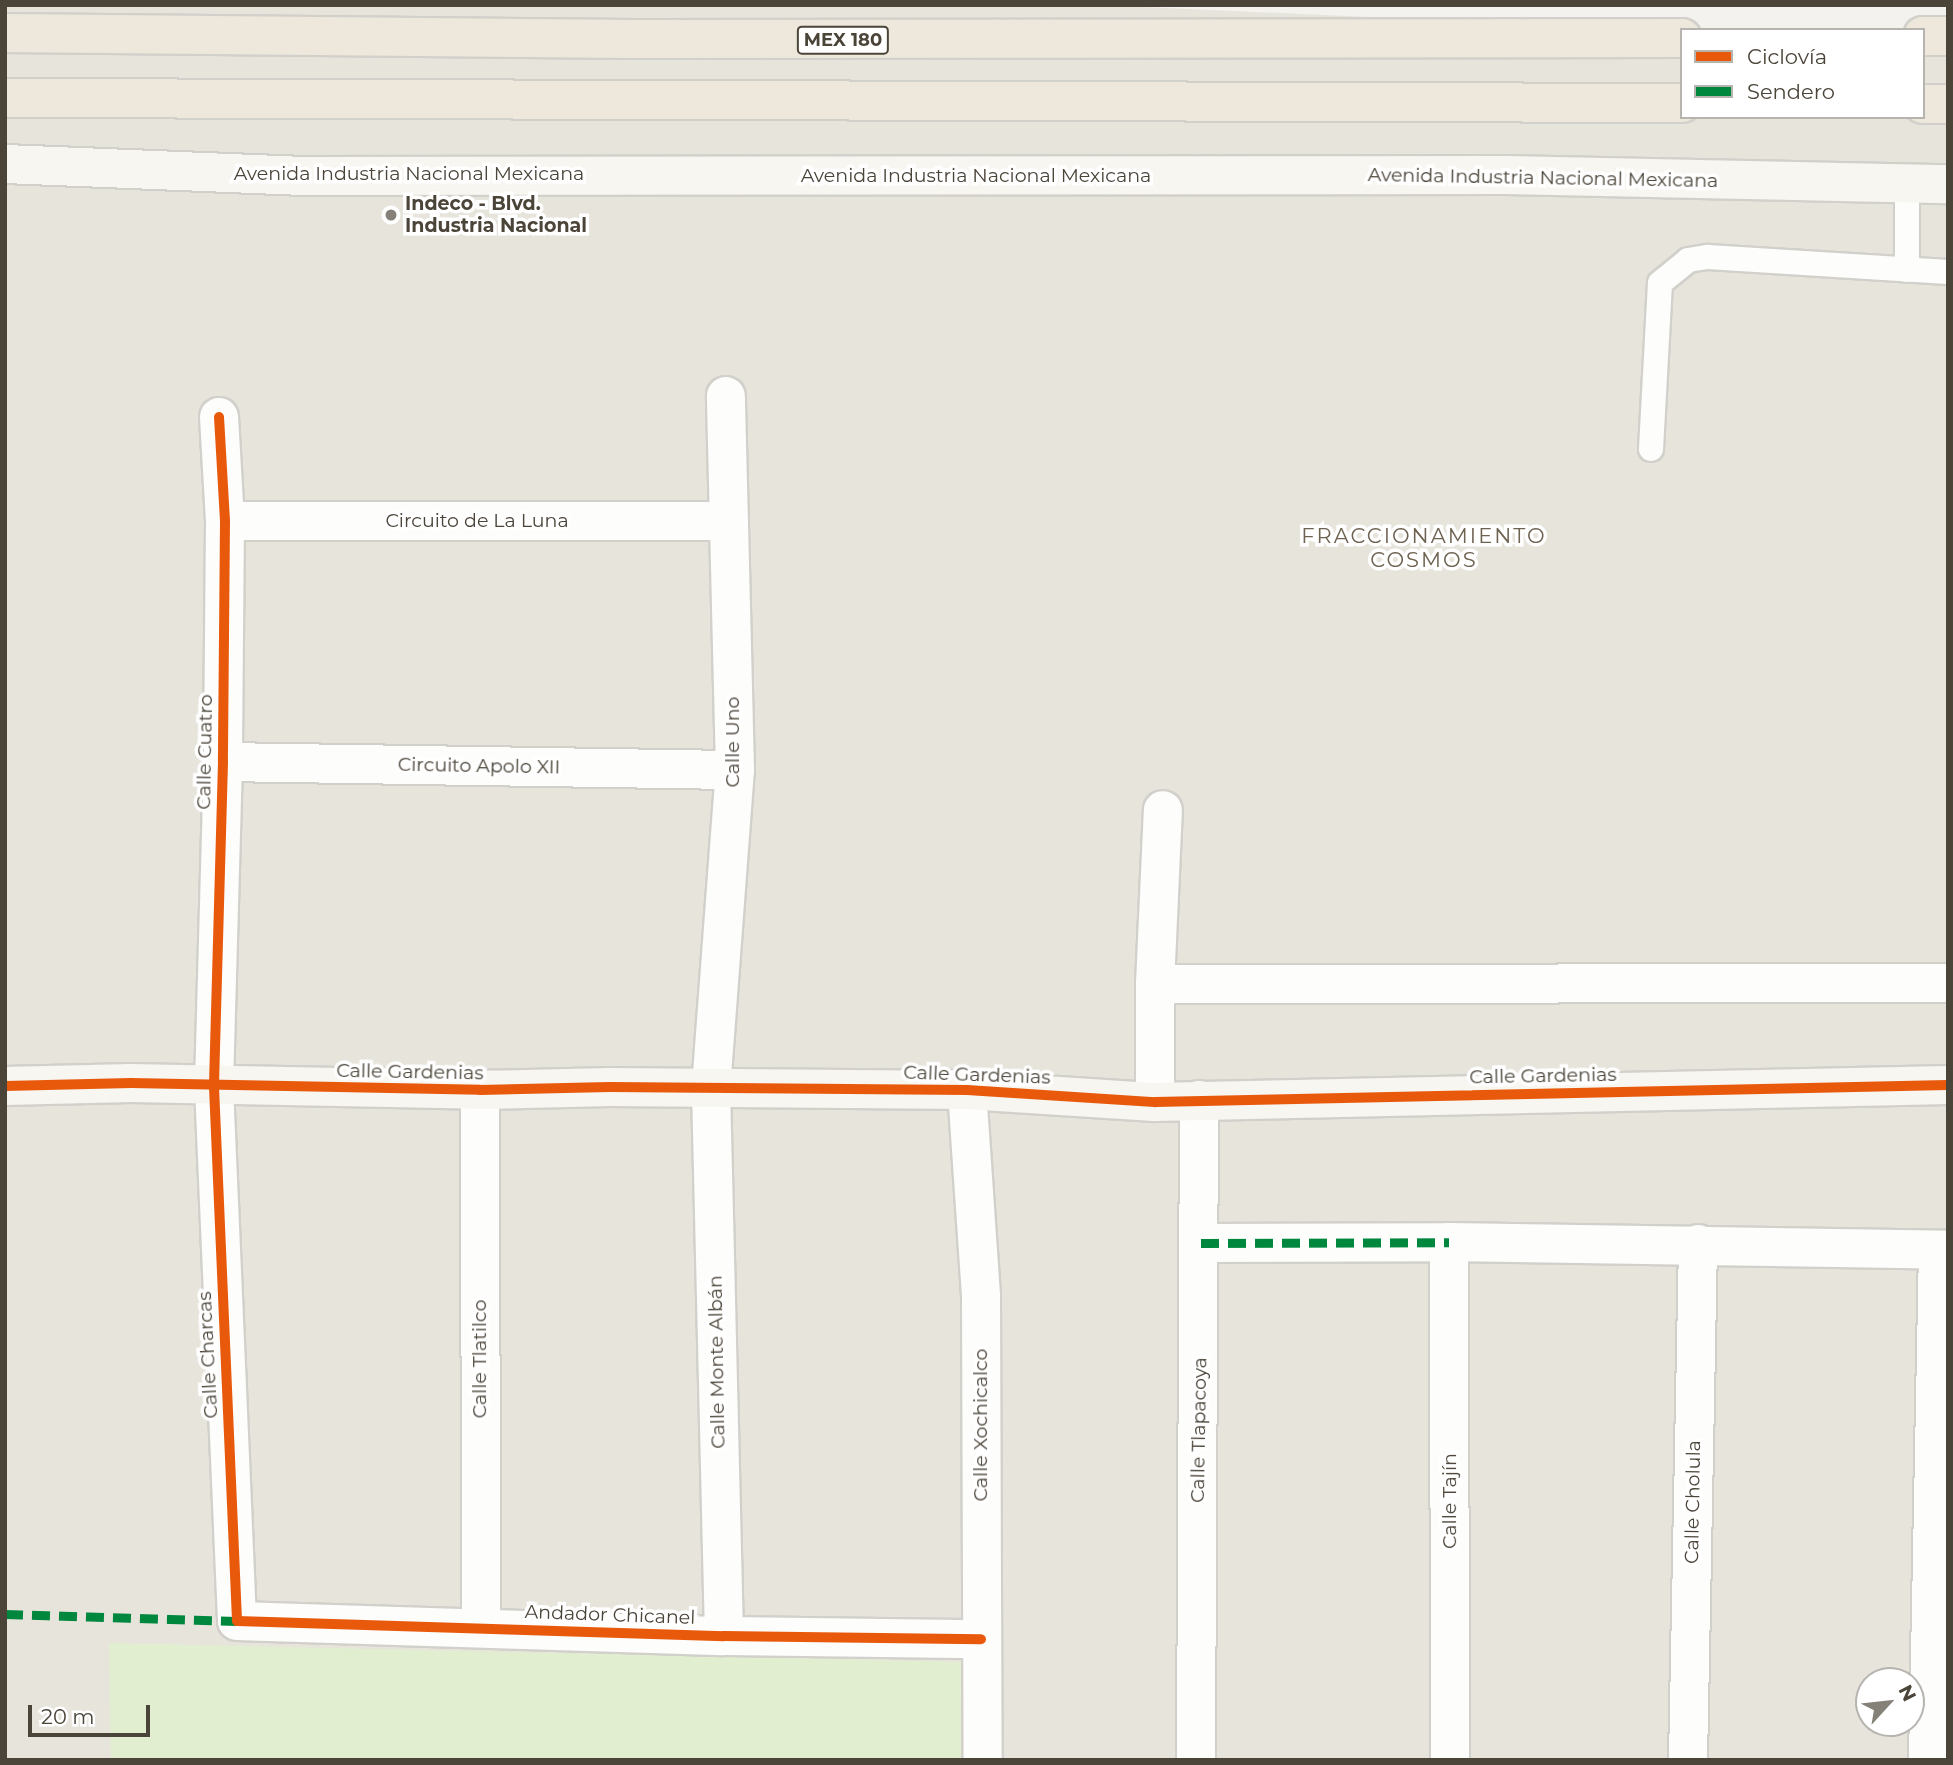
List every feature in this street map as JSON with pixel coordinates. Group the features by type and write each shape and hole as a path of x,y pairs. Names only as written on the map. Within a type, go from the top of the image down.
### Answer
{"highway":[{"name":"MEX 180","path":"5,33 633,40 1680,38"},
{"path":"1925,36 1948,36"},
{"path":"5,97 1680,103"},
{"path":"1925,104 1948,104"}],"street":[{"name":"Avenida Industria Nacional Mexicana","path":"5,164 307,176 1506,175 1948,184"},
{"name":"Calle Uno","path":"711,1088 735,770 726,396"},
{"name":"Calle Cuatro","path":"214,1087 223,762 225,521 219,417"},
{"name":"Circuito de La Luna","path":"225,521 729,521"},
{"name":"Circuito Apolo XII","path":"223,762 735,770"},
{"path":"1155,1102 1155,984 1163,810"},
{"path":"1155,984 1948,983"},
{"name":"Calle Gardenias","path":"5,1086 131,1083 214,1087 480,1090 967,1090 1155,1102 1948,1085"},
{"name":"Calle Charcas","path":"214,1087 237,1621"},
{"name":"Calle Monte Albán","path":"711,1088 724,1636"},
{"name":"Calle Tlatilco","path":"480,1090 481,1628"},
{"name":"Calle Xochicalco","path":"967,1090 981,1298 983,1760"},
{"name":"Calle Tlapacoya","path":"1196,1760 1201,1243 1199,1100"},
{"name":"Calle Tajín","path":"1449,1242 1450,1760"},
{"path":"1201,1243 1698,1244 1943,1250 1928,1760"},
{"name":"Calle Cholula","path":"1688,1760 1698,1244"},
{"name":"Andador Chicanel","path":"237,1621 724,1636 981,1639"}],"lane":[{"path":"1907,183 1907,270"},
{"path":"1651,449 1660,283 1688,260 1708,257 1948,272"}],"shaded area":[{"path":"5,5 1100,5 1680,31 1680,119 1925,119 1925,42 1948,43 1948,1760 5,1760"}],"green space":[{"path":"109,1643 962,1662 963,1760 111,1760"}],"marked path":[{"path":"1201,1243 1449,1242"},
{"path":"5,1614 237,1621"}],"cycle path":[{"path":"219,417 225,521 223,762 214,1087 237,1621 724,1636 981,1639"},
{"path":"5,1086 131,1083 480,1090 610,1087 967,1090 1155,1102 1948,1085"}],"place":[{"name":"Indeco - Blvd. Industria Nacional","path":"391,215"}],"district":[{"name":"FRACCIONAMIENTO COSMOS","path":"1424,548"}]}
